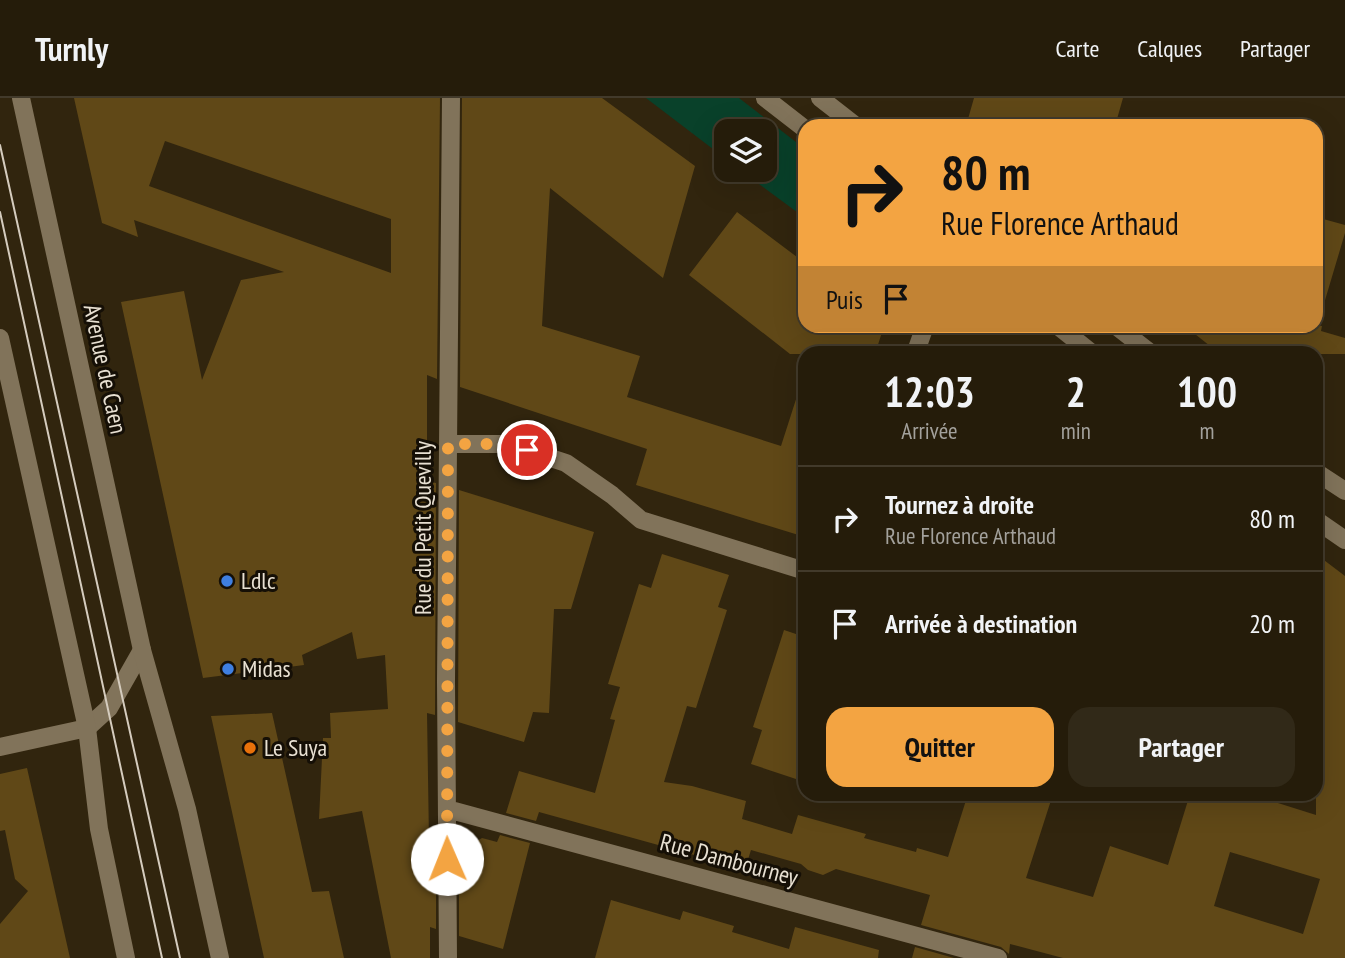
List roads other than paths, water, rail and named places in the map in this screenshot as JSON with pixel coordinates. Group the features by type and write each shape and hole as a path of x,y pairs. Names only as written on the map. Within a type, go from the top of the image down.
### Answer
{"street":[{"name":"Avenue de Caen","path":"21,98 142,650 187,809 220,958"},
{"name":"Rue du Petit Quevilly","path":"448,958 451,98"},
{"path":"765,98 798,124"},
{"path":"820,98 847,119"},
{"path":"1067,333 1083,346"},
{"path":"1125,333 1142,346"},
{"path":"0,338 87,728 99,829 126,958"},
{"path":"448,444 508,444 566,463 612,495 641,520 798,569"},
{"path":"1323,477 1345,491"},
{"path":"1323,525 1345,540"},
{"path":"0,747 87,728 109,708 142,650"},
{"name":"Rue Dambourney","path":"447,809 998,958"}],"tram line":[{"path":"0,145 180,958"},
{"path":"0,212 162,958"}],"place":[{"name":"Ldlc","path":"227,581"},
{"name":"Midas","path":"228,669"},
{"name":"Le Suya","path":"250,748"}]}
